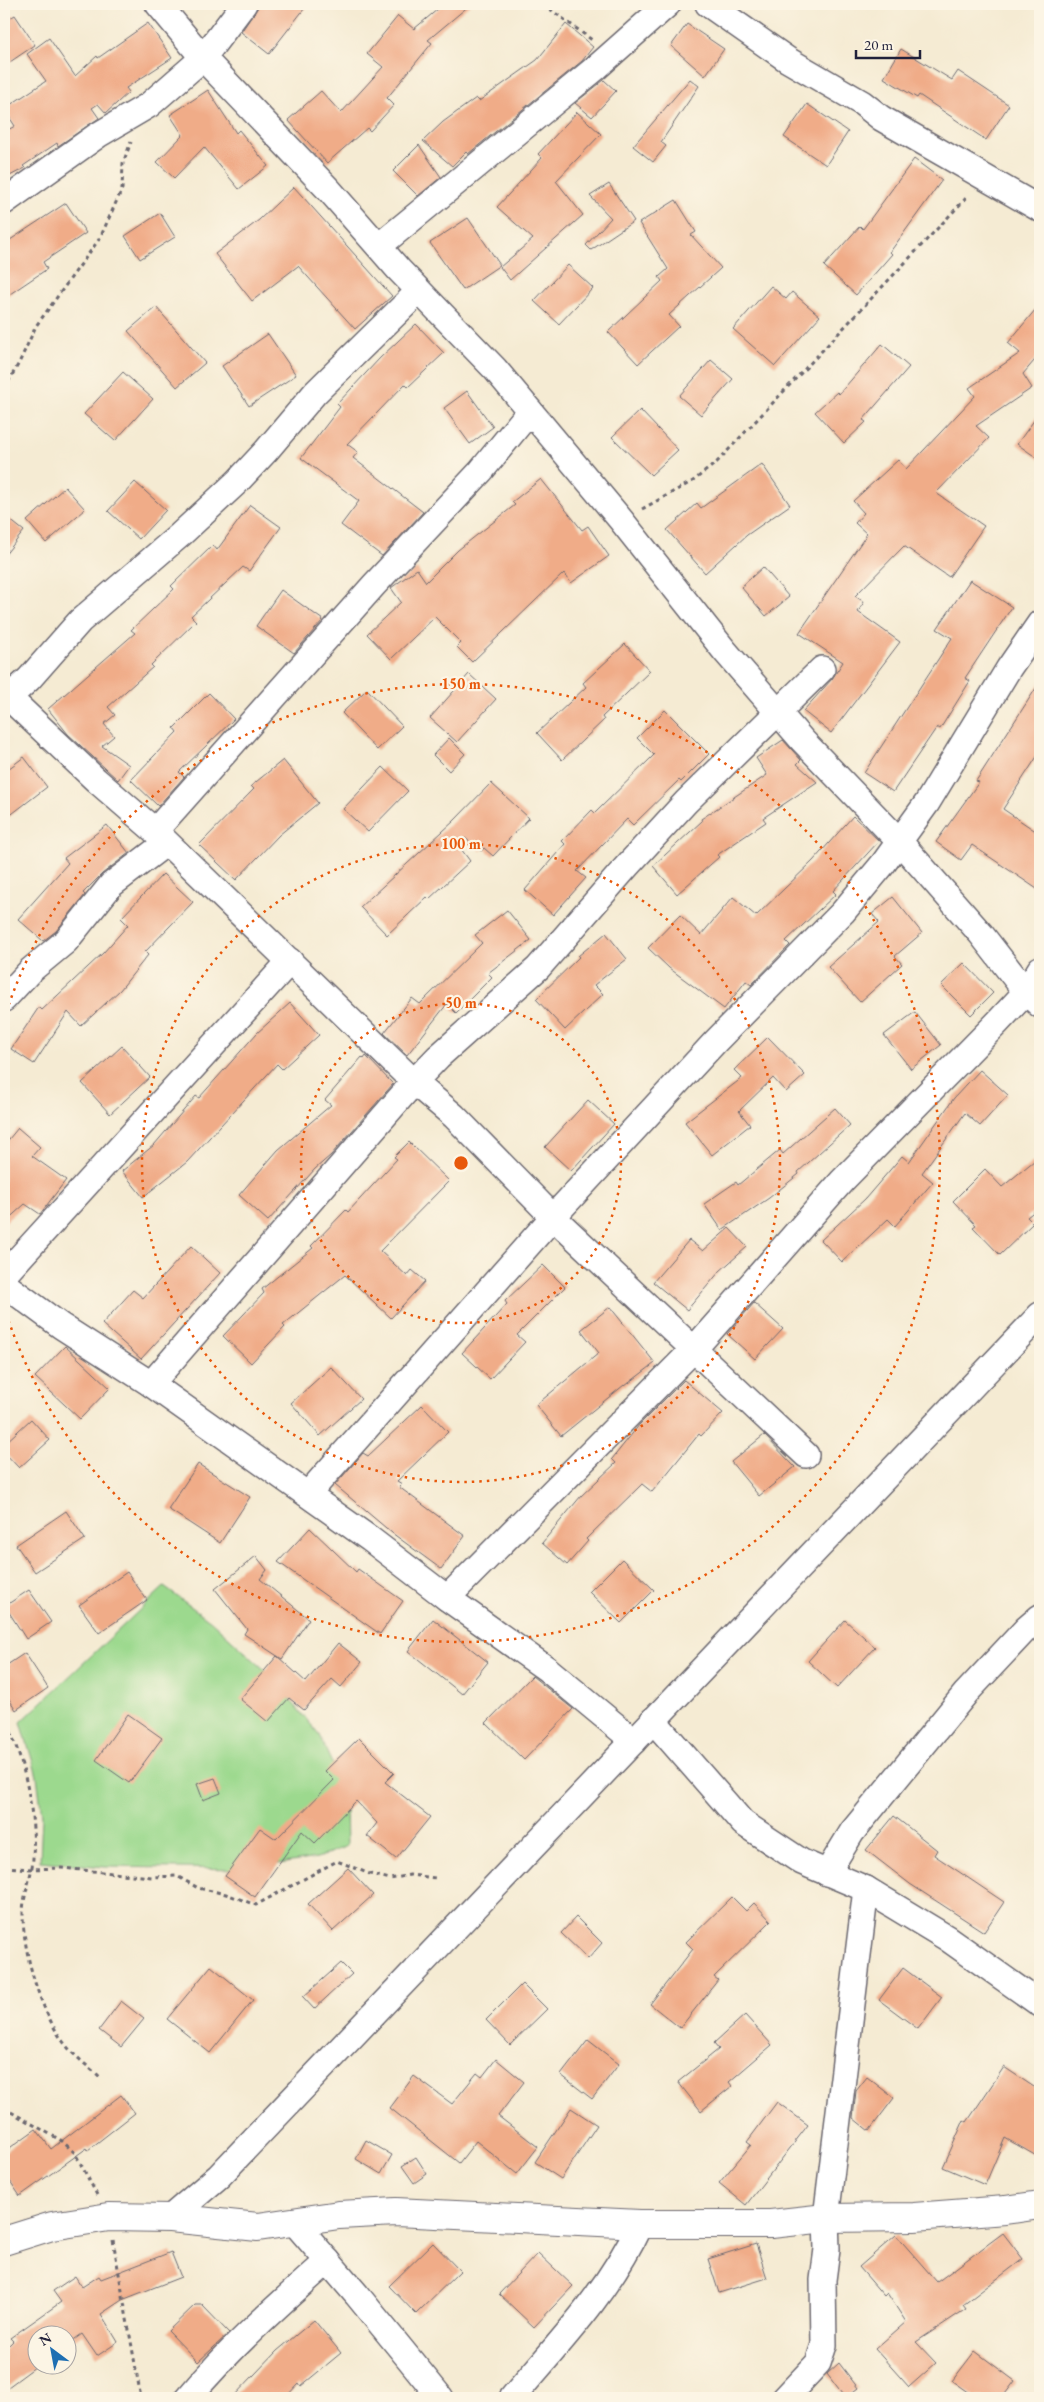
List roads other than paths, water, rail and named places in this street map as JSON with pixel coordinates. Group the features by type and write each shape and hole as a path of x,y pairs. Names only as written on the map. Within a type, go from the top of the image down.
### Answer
{"street":[{"path":"158,4 203,58 330,191 419,291 495,369 621,520 709,632 802,740 899,841 981,934 1033,998"},
{"path":"4,202 98,135 149,105 203,58 244,4"},
{"path":"379,246 610,55 668,4"},
{"path":"708,4 788,60 862,103 881,118 1040,209"},
{"path":"419,291 315,393 237,482 180,535 80,621 29,679 6,696 160,837 414,1082 454,1116 553,1217 695,1348 806,1455"},
{"path":"4,999 31,970 66,941 111,886 160,837 374,585 481,471 530,411"},
{"path":"308,1494 553,1217 716,1041 843,912 927,804 1009,668 1040,623"},
{"path":"151,1384 414,1082 438,1057 538,968 686,802 822,669"},
{"path":"4,1275 290,961"},
{"path":"447,1598 695,1348 842,1181 1033,998 1040,969"},
{"path":"4,1284 61,1326 151,1384 308,1494 547,1670 634,1741"},
{"path":"170,2218 219,2176 1040,1315"},
{"path":"828,1873 852,1832 966,1693 1026,1629 1040,1617"},
{"path":"654,1720 743,1823 802,1862 866,1890 948,1938 1040,2004"},
{"path":"785,2398 818,2363 824,2345 823,2280 826,2250 826,2218 866,1890"},
{"path":"4,2241 52,2226 109,2217 170,2218 258,2226 339,2216 396,2212 640,2224 770,2224 826,2218 914,2217 1005,2210 1040,2205"},
{"path":"294,2222 441,2398"},
{"path":"512,2398 567,2335 617,2269 640,2224"},
{"path":"188,2398 216,2366 274,2309 328,2261"}]}
